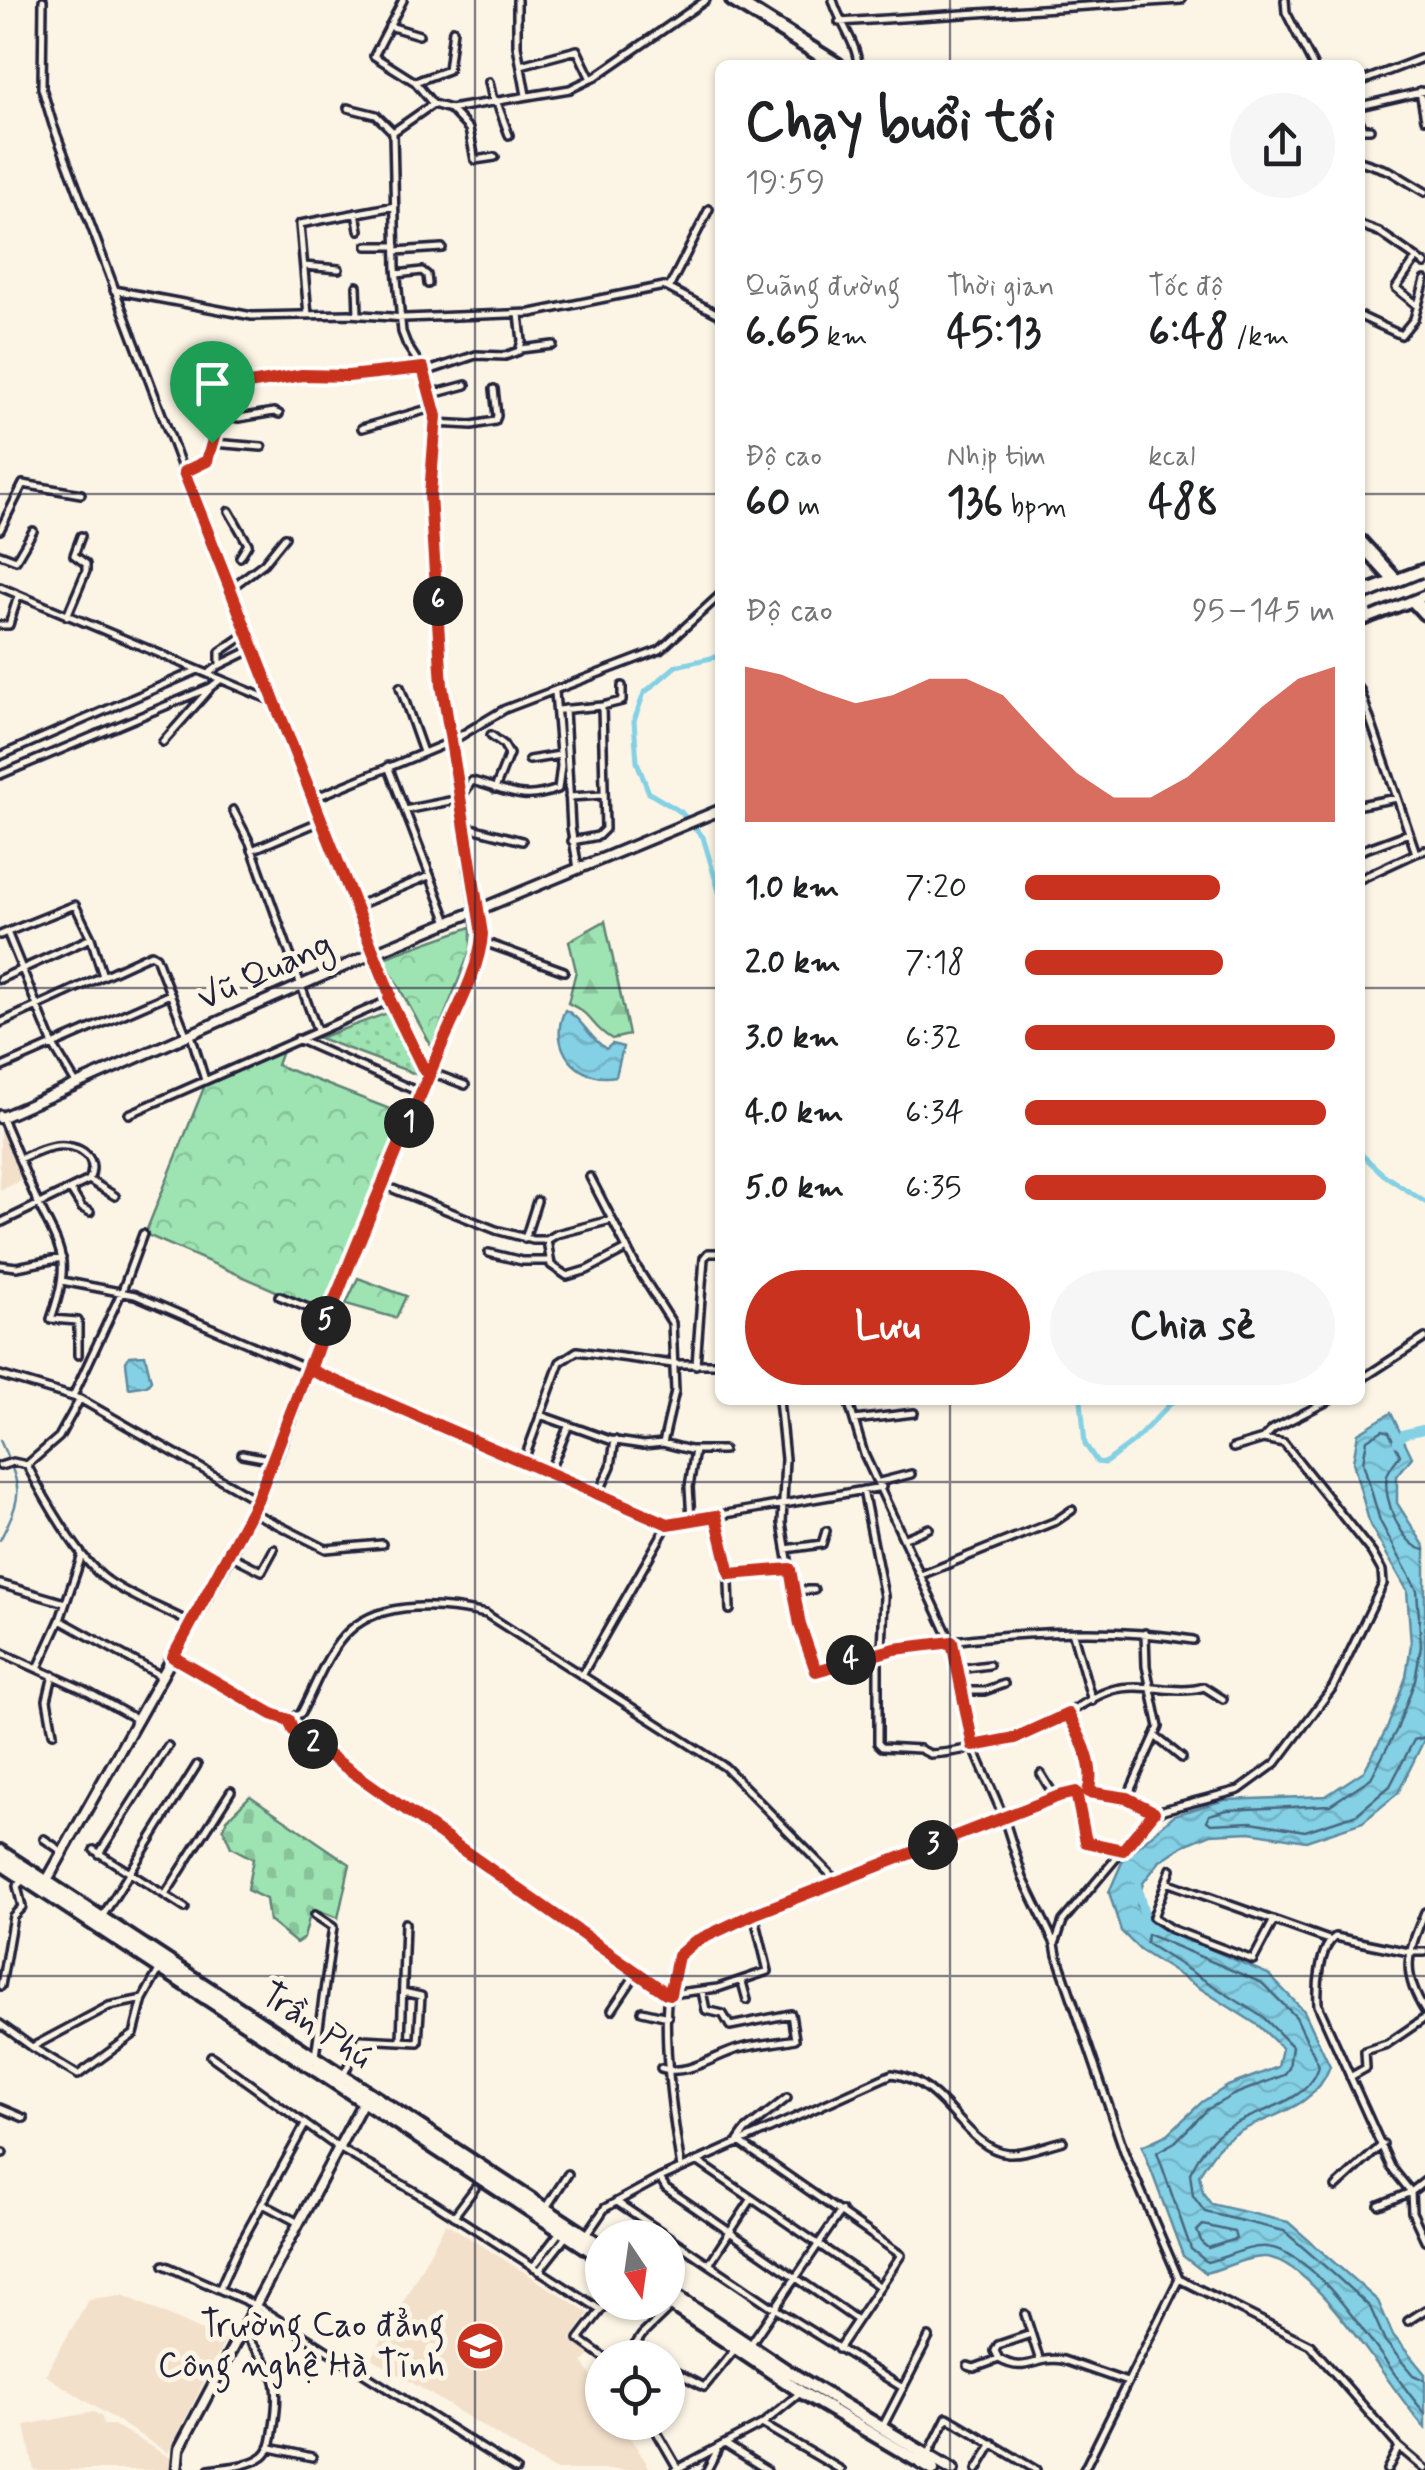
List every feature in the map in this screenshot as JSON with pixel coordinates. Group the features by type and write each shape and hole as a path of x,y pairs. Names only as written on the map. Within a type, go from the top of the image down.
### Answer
{"highway":[{"path":"733,0 829,60"},
{"path":"1365,548 1396,582 1418,597 1425,612"},
{"path":"1365,602 1396,582 1425,571"},
{"path":"1365,617 1418,597"}],"main road":[{"name":"Trần Phú","path":"2,1856 583,2239"},
{"name":"Trần Phú","path":"2,1856 24,1879 102,1918 163,1963 343,2076 365,2098 546,2208 568,2229"},
{"path":"685,2302 952,2470"},
{"path":"685,2314 801,2392 933,2470"}],"street":[{"path":"42,0 43,94 114,290 389,998 424,1070 465,1085"},
{"path":"403,0 374,58 415,82 433,104 450,109 468,126 476,160 494,157"},
{"path":"517,0 516,38 526,95"},
{"path":"450,109 570,89 706,0"},
{"path":"833,0 858,60"},
{"path":"839,22 1181,0"},
{"path":"1284,0 1288,17 1310,60"},
{"path":"388,26 419,35"},
{"path":"415,82 450,68 453,30"},
{"path":"521,65 578,51 590,79"},
{"path":"1365,80 1425,57"},
{"path":"490,82 509,134"},
{"path":"1365,105 1423,91 1425,119"},
{"path":"392,132 433,104"},
{"path":"44,1886 252,1512 481,941 442,685 430,495 435,407 424,370 404,338 396,274 392,132 376,115 348,108"},
{"path":"1365,129 1370,129"},
{"path":"1365,163 1386,168 1425,192"},
{"path":"308,315 300,224 395,206"},
{"path":"670,286 709,209"},
{"path":"356,213 359,230"},
{"path":"1365,227 1425,264"},
{"path":"367,246 442,248"},
{"path":"1416,258 1397,290 1418,306"},
{"path":"304,266 338,270"},
{"path":"396,274 424,271 428,284"},
{"path":"1392,276 1403,277"},
{"path":"1365,319 1399,336 1410,326 1425,280"},
{"path":"357,286 358,314"},
{"path":"114,290 252,316 401,317 519,314 670,286 715,312"},
{"path":"519,314 521,349"},
{"path":"184,472 207,461 229,390 235,385 302,375 424,370 476,355 505,356 521,349 553,345"},
{"path":"431,389 440,392 466,386"},
{"path":"436,423 472,425 494,421 494,388"},
{"path":"362,428 435,407"},
{"path":"221,415 239,418 279,414"},
{"path":"212,443 262,448"},
{"path":"0,530 23,484 82,494"},
{"path":"229,512 248,544 240,557"},
{"path":"0,554 16,560 33,531"},
{"path":"67,616 86,571 86,564 74,556 81,536"},
{"path":"231,588 264,564 285,537"},
{"path":"1365,602 1425,583"},
{"path":"0,587 274,702"},
{"path":"0,625 9,625 18,596"},
{"path":"312,798 450,742 505,709 665,647 715,600"},
{"path":"220,664 220,652 248,633"},
{"path":"208,674 254,648"},
{"path":"0,756 198,670"},
{"path":"163,742 220,680"},
{"path":"561,709 622,701 622,686"},
{"path":"400,687 423,752"},
{"path":"0,775 211,688"},
{"path":"556,692 578,868"},
{"path":"572,841 604,832 602,706"},
{"path":"405,810 460,799 472,781 512,796 558,789 561,709"},
{"path":"1365,710 1416,854"},
{"path":"491,735 509,754 495,789"},
{"path":"530,760 560,755"},
{"path":"388,766 448,922"},
{"path":"569,796 604,795"},
{"path":"1365,804 1398,798"},
{"path":"233,810 252,850 317,1030"},
{"name":"Vũ Quang","path":"1,1117 374,953 715,812"},
{"path":"252,850 322,821"},
{"path":"464,826 522,841"},
{"path":"1365,849 1409,833"},
{"path":"1365,877 1425,850"},
{"path":"354,907 428,876"},
{"path":"76,1085 53,1045 24,968 4,934 72,904 77,906 103,976"},
{"path":"0,980 91,938"},
{"path":"481,941 564,971"},
{"path":"0,1023 151,954 156,958 205,1080"},
{"path":"0,1068 170,994"},
{"path":"128,1114 389,998"},
{"path":"297,1039 421,1093"},
{"path":"1,1117 38,1204 55,1231 62,1258 62,1281 51,1319 78,1321 78,1355"},
{"path":"0,1223 89,1180 92,1174 86,1151 55,1146 20,1159"},
{"path":"590,1177 627,1249 672,1320 675,1391 663,1443"},
{"path":"89,1180 116,1196"},
{"path":"383,1185 525,1238 547,1240 612,1220"},
{"path":"70,1189 82,1208 90,1212"},
{"path":"525,1238 537,1200"},
{"path":"26,1465 59,1437 143,1234"},
{"path":"547,1240 554,1270 573,1276 627,1249"},
{"path":"489,1253 522,1261 549,1261"},
{"path":"696,1365 704,1258 715,1253"},
{"path":"0,1265 17,1267 62,1258"},
{"path":"62,1281 122,1291 668,1524 863,1490 912,1474"},
{"path":"280,1296 328,1316"},
{"path":"1365,1377 1425,1338"},
{"path":"524,1460 560,1362 570,1354 589,1352 673,1364 715,1364"},
{"path":"0,1374 77,1398 257,1500"},
{"path":"780,1405 786,1459 781,1503 786,1549 800,1625 816,1671 880,1654 952,1642 1146,1633 1193,1640"},
{"path":"850,1405 864,1454 952,1642 973,1746 1004,1818 1023,1878 1055,1944 1125,2154 1179,2279 1310,2345 1399,2448 1425,2469"},
{"path":"1263,1439 1273,1429 1320,1405"},
{"path":"854,1420 914,1413"},
{"path":"540,1415 616,1440 723,1450"},
{"path":"549,1471 568,1427"},
{"path":"1055,1944 1064,1921 1154,1812 1239,1790 1276,1763 1330,1692 1383,1584 1382,1571 1372,1553 1288,1447 1278,1440 1263,1439 1233,1448"},
{"path":"599,1493 611,1466 616,1440"},
{"path":"691,1520 689,1487 695,1450"},
{"path":"242,1454 274,1460"},
{"path":"2,1466 13,1462 26,1465 82,1554 103,1578 190,1623"},
{"path":"863,1490 884,1596 880,1746 934,1754 1015,1738 1111,1690 1151,1685 1193,1690 1204,1687 1223,1699"},
{"path":"921,1575 1056,1521 1072,1510"},
{"path":"252,1512 326,1549 382,1544"},
{"path":"716,1516 730,1574 730,1610"},
{"path":"583,1674 668,1524"},
{"path":"905,1538 930,1528"},
{"path":"786,1549 822,1544 826,1531"},
{"path":"230,1555 262,1571 274,1548"},
{"path":"38,1668 60,1620 82,1554"},
{"path":"730,1574 790,1569"},
{"path":"0,1584 64,1603"},
{"path":"794,1590 814,1590"},
{"path":"173,1657 289,1720 300,1714 336,1648 353,1627 391,1612 422,1606 486,1614 726,1766 838,1882"},
{"path":"60,1620 163,1677"},
{"path":"1127,1798 1159,1721 1146,1662 1146,1633"},
{"path":"1072,1634 1092,1701"},
{"path":"0,1652 138,1720"},
{"path":"958,1669 989,1665"},
{"path":"52,1675 46,1700 54,1733"},
{"path":"962,1691 984,1691 1004,1684"},
{"path":"1068,1714 1088,1762 1088,1792"},
{"path":"289,1720 293,1730 388,1799 670,1994 702,1991 768,1972 754,1914"},
{"path":"1155,1736 1182,1758"},
{"path":"168,1746 96,1852 185,1908"},
{"path":"102,1918 197,1765"},
{"path":"1042,1774 1055,1798"},
{"path":"164,1895 231,1790"},
{"path":"1076,1792 1086,1842 1123,1850"},
{"path":"681,2168 669,2071 668,2017 674,1967 688,1947 754,1914 1055,1798 1088,1792 1127,1798 1154,1812"},
{"path":"44,1839 63,1852"},
{"path":"1171,1869 1155,1920 1248,1960 1256,1958 1274,1920"},
{"path":"1,1986 13,1916 22,1907 18,1886 24,1879"},
{"path":"1166,1882 1328,1940 1346,1938 1425,1952"},
{"path":"1350,2077 1365,2070 1365,2051 1387,2044 1425,2014 1411,1985 1408,1952 1425,1912"},
{"path":"315,1915 333,1927 315,2058"},
{"path":"402,2040 404,1923"},
{"path":"1328,1940 1318,2005 1391,2167 1411,2192 1412,2212 1425,2240"},
{"path":"0,2024 78,2074 134,2034 143,1999 163,1963"},
{"path":"612,2010 636,1974"},
{"path":"742,1982 747,2000"},
{"path":"660,2068 684,2069 740,2049 796,2038 790,2014 730,2026 723,2014 705,2009 702,1991"},
{"path":"343,2076 361,2039 418,2042 422,1999 420,1995 403,1992"},
{"path":"32,2047 109,2006 143,1999"},
{"path":"642,2011 668,2017"},
{"path":"211,2056 337,2147 585,2300"},
{"path":"583,2239 600,2213 660,2178 892,2074 925,2084 978,2138 997,2150 1016,2152 1062,2141"},
{"path":"178,2470 179,2449 365,2098"},
{"path":"738,2142 745,2131 787,2098"},
{"path":"0,2108 24,2118"},
{"path":"220,2288 305,2125"},
{"path":"738,2142 901,2255 838,2349"},
{"path":"1336,2187 1383,2144"},
{"path":"697,2160 879,2286"},
{"path":"546,2208 568,2174"},
{"path":"660,2178 666,2188 857,2320"},
{"path":"1378,2205 1411,2192 1425,2181"},
{"path":"454,2216 475,2188"},
{"path":"709,2264 751,2200"},
{"path":"617,2202 774,2308 903,2388"},
{"path":"262,2204 300,2224"},
{"path":"750,2346 841,2211"},
{"path":"536,2269 568,2229"},
{"path":"164,2265 256,2305 516,2470"},
{"path":"1084,2470 1179,2279"},
{"path":"1408,2321 1425,2310"},
{"path":"1026,2314 1040,2361"},
{"path":"585,2343 580,2339 594,2320"},
{"path":"638,2340 655,2320"},
{"path":"208,2470 244,2467 270,2448 280,2389 241,2330"},
{"path":"1031,2334 998,2345 995,2348 999,2359 1015,2367 1063,2360 1127,2382"},
{"path":"882,2428 929,2337"},
{"path":"685,2377 704,2387 736,2348"},
{"path":"968,2366 974,2368 999,2359"},
{"path":"661,2440 676,2469 762,2424 801,2392"},
{"path":"928,2454 947,2417 1036,2470"},
{"path":"762,2424 841,2470"},
{"path":"977,2470 993,2442"},
{"path":"706,2470 722,2447"},
{"path":"722,2447 767,2470"},
{"path":"270,2448 312,2458"},
{"path":"1387,2470 1399,2448"},
{"path":"825,2470 830,2463"}],"shaded area":[{"path":"0,1132 24,1179 0,1190"},
{"name":"Trường Cao đẳng Công nghệ Hà Tĩnh","path":"446,2223 585,2310 585,2319 571,2339 585,2348 585,2440 632,2440 651,2470 554,2470 372,2358"},
{"path":"123,2295 225,2341 168,2453 45,2375 89,2299"},
{"path":"94,2412 102,2417 103,2425 114,2425 171,2458 173,2470 34,2470 25,2425"}],"green space":[{"path":"605,921 629,1035 612,1039 568,1003 576,971 569,941"},
{"path":"471,927 471,949 432,1047 383,958"},
{"path":"390,1012 416,1074 319,1038"},
{"path":"282,1051 277,1065 405,1115 322,1311 145,1234 207,1080"},
{"path":"358,1278 406,1296 396,1318 346,1304"},
{"path":"250,1796 350,1864 338,1918 320,1911 309,1918 304,1938 296,1943 269,1921 266,1899 247,1890 253,1859 231,1847 223,1829 227,1819"}],"water":[{"path":"565,1010 606,1049 612,1044 623,1047 616,1076 589,1074 569,1060 560,1037"},
{"path":"145,1355 151,1380 147,1385 129,1388 126,1362 129,1356"},
{"path":"1391,1413 1412,1457 1397,1476 1397,1503 1425,1547 1425,1738 1398,1793 1363,1822 1306,1841 1250,1832 1211,1834 1184,1845 1160,1861 1143,1883 1137,1906 1163,1929 1268,1974 1304,2011 1330,2066 1323,2081 1301,2103 1224,2142 1199,2175 1203,2193 1211,2204 1288,2222 1378,2301 1393,2335 1425,2374 1425,2428 1329,2303 1286,2264 1259,2257 1205,2273 1183,2256 1142,2146 1168,2134 1202,2102 1228,2086 1278,2067 1282,2048 1259,2026 1140,1950 1121,1931 1109,1892 1123,1860 1174,1815 1225,1800 1326,1796 1364,1771 1388,1726 1406,1677 1411,1644 1407,1590 1370,1525 1353,1462 1358,1433"}],"waterway":[{"path":"715,657 676,666 644,693 634,721 637,762 649,793 681,812 703,837 715,878"},
{"path":"1365,1158 1425,1202"},
{"path":"1081,1405 1085,1444 1097,1462 1105,1463 1132,1443 1169,1405"},
{"path":"1397,1442 1404,1434 1425,1429"},
{"path":"0,1440 17,1490 14,1511 0,1540"},
{"path":"1137,1887 1147,1925"}],"place":[{"name":"Trường Cao đẳng Công nghệ Hà Tĩnh","path":"480,2346"}],"route":[{"path":"212,443 207,461 184,472 389,998 424,1070 430,1073 328,1316 257,1500 173,1657 289,1720 293,1730 424,1825 670,1994 678,1956 694,1942 754,1914 1059,1796 1076,1792 1086,1842 1123,1850 1154,1812 1127,1798 1088,1792 1091,1779 1083,1742 1068,1714 1015,1738 973,1746 952,1642 895,1649 816,1671 800,1625 790,1569 730,1574 716,1516 668,1524 310,1370 328,1316 349,1267 430,1073 481,947 442,685 430,495 436,416 423,368 348,376 291,376 231,387 212,443"}]}
